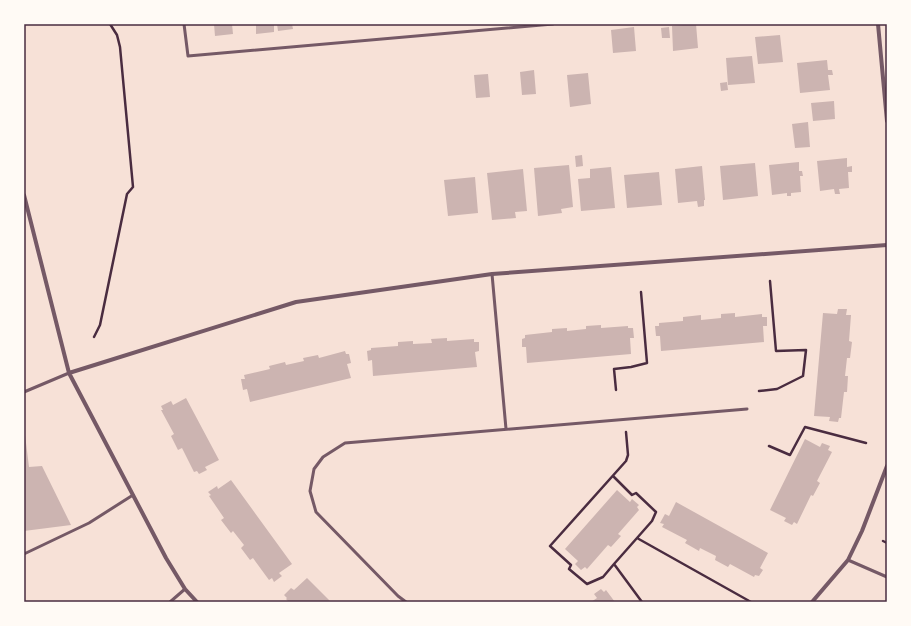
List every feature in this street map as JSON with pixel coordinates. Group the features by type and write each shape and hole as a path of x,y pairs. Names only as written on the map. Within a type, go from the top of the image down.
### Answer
{"street":[{"path":"878,24 887,121"},
{"path":"24,195 69,373 166,558 185,590 197,602"},
{"path":"69,373 296,302 492,274 887,245"},
{"path":"812,602 848,560 862,531 887,466"}],"lane":[{"path":"184,24 188,56 552,24"},
{"path":"492,274 506,429"},
{"path":"24,392 69,373"},
{"path":"406,602 398,596 316,512 310,491 314,470 323,457 345,443 747,409"},
{"path":"24,554 89,523 133,495"},
{"path":"848,560 887,577"},
{"path":"170,602 185,590"}],"path":[{"path":"94,337 100,325 128,194 133,187 120,48 117,35 110,24"},
{"path":"759,391 777,389 803,376 806,350 776,352 770,281"},
{"path":"616,390 614,369 647,363 641,292"},
{"path":"612,476 632,495 636,493 656,512 652,521 603,577 587,584 569,569 571,565 550,546 612,476 626,461 628,455 625,419"},
{"path":"769,446 790,455 805,427 866,443"},
{"path":"637,538 751,602"},
{"path":"614,564 642,602"}],"building":[{"path":"214,24 232,24 233,34 215,36"},
{"path":"256,24 274,24 274,32 256,34"},
{"path":"277,24 292,24 293,29 278,31"},
{"path":"696,24 698,48 673,51 672,26"},
{"path":"634,27 636,51 613,53 611,30"},
{"path":"669,27 670,38 662,38 661,28"},
{"path":"780,35 783,62 758,64 755,37"},
{"path":"752,56 755,83 728,85 726,58"},
{"path":"827,60 828,70 832,70 833,75 828,75 830,90 800,93 797,63"},
{"path":"534,70 536,94 522,95 520,72"},
{"path":"588,73 591,104 570,107 567,75"},
{"path":"488,74 490,97 476,98 474,75"},
{"path":"727,82 728,90 721,91 720,83"},
{"path":"834,101 835,119 813,121 811,103"},
{"path":"808,122 810,147 795,148 792,124"},
{"path":"582,155 583,166 576,167 575,156"},
{"path":"847,158 847,167 852,166 852,172 848,172 849,188 839,189 840,194 835,194 834,189 820,191 817,161"},
{"path":"799,162 799,171 802,171 803,176 800,176 801,192 791,193 791,196 787,196 787,193 772,195 769,165"},
{"path":"755,163 758,196 723,200 720,166"},
{"path":"569,165 573,207 561,209 562,213 538,216 534,168"},
{"path":"702,166 705,200 704,206 698,207 697,201 678,203 675,169"},
{"path":"611,167 615,208 581,211 578,179 590,178 590,169"},
{"path":"523,169 527,211 515,212 516,218 492,220 487,173"},
{"path":"659,172 662,205 627,208 624,175"},
{"path":"475,177 478,213 448,216 444,180"},
{"path":"838,309 847,309 846,315 851,315 849,341 852,342 850,358 847,358 845,376 848,376 847,392 844,392 841,418 839,418 838,422 829,421 830,417 814,416 823,313 837,314"},
{"path":"735,313 735,317 762,314 762,317 767,317 767,326 763,326 764,342 661,351 660,336 656,336 655,326 659,326 659,323 683,321 683,317 701,315 701,320 721,318 721,314"},
{"path":"601,325 601,328 628,326 628,328 633,328 634,338 630,338 631,354 527,363 526,347 522,347 522,339 525,338 525,335 552,332 552,329 567,328 567,331 586,329 586,326"},
{"path":"447,338 447,341 474,339 474,342 479,342 479,351 475,352 477,367 373,376 372,360 368,361 367,351 371,350 371,348 398,346 398,342 413,341 413,344 432,343 431,339"},
{"path":"345,351 346,354 349,354 351,363 347,364 351,378 250,402 247,389 243,390 241,379 245,379 244,375 270,369 269,366 285,362 286,365 304,361 303,358 318,355 319,358"},
{"path":"186,398 219,460 205,467 207,470 199,474 197,471 194,472 182,448 178,450 171,436 174,434 161,410 163,410 161,406 171,401 173,405"},
{"path":"24,435 29,467 42,466 71,525 24,531"},
{"path":"805,439 820,447 822,443 830,446 828,450 832,452 817,481 820,483 813,496 811,495 797,524 794,522 792,525 784,521 786,518 770,510"},
{"path":"231,480 292,564 279,573 282,576 274,582 272,578 269,580 253,558 250,560 241,548 244,545 233,531 231,533 221,520 224,518 209,496 211,495 208,492 217,486 218,489"},
{"path":"617,490 630,502 632,499 639,505 637,507 639,510 618,534 621,536 611,547 608,545 587,569 585,567 581,570 575,564 578,561 565,549"},
{"path":"676,502 768,553 760,568 763,570 759,576 755,575 754,577 730,564 728,567 715,560 716,556 700,548 699,551 685,543 687,540 662,527 664,524 660,523 665,514 669,516"},
{"path":"307,578 331,602 289,602 286,599 287,598 284,595 291,588 294,590"},
{"path":"601,589 604,592 606,590 615,602 591,602 597,598 594,594"}]}
